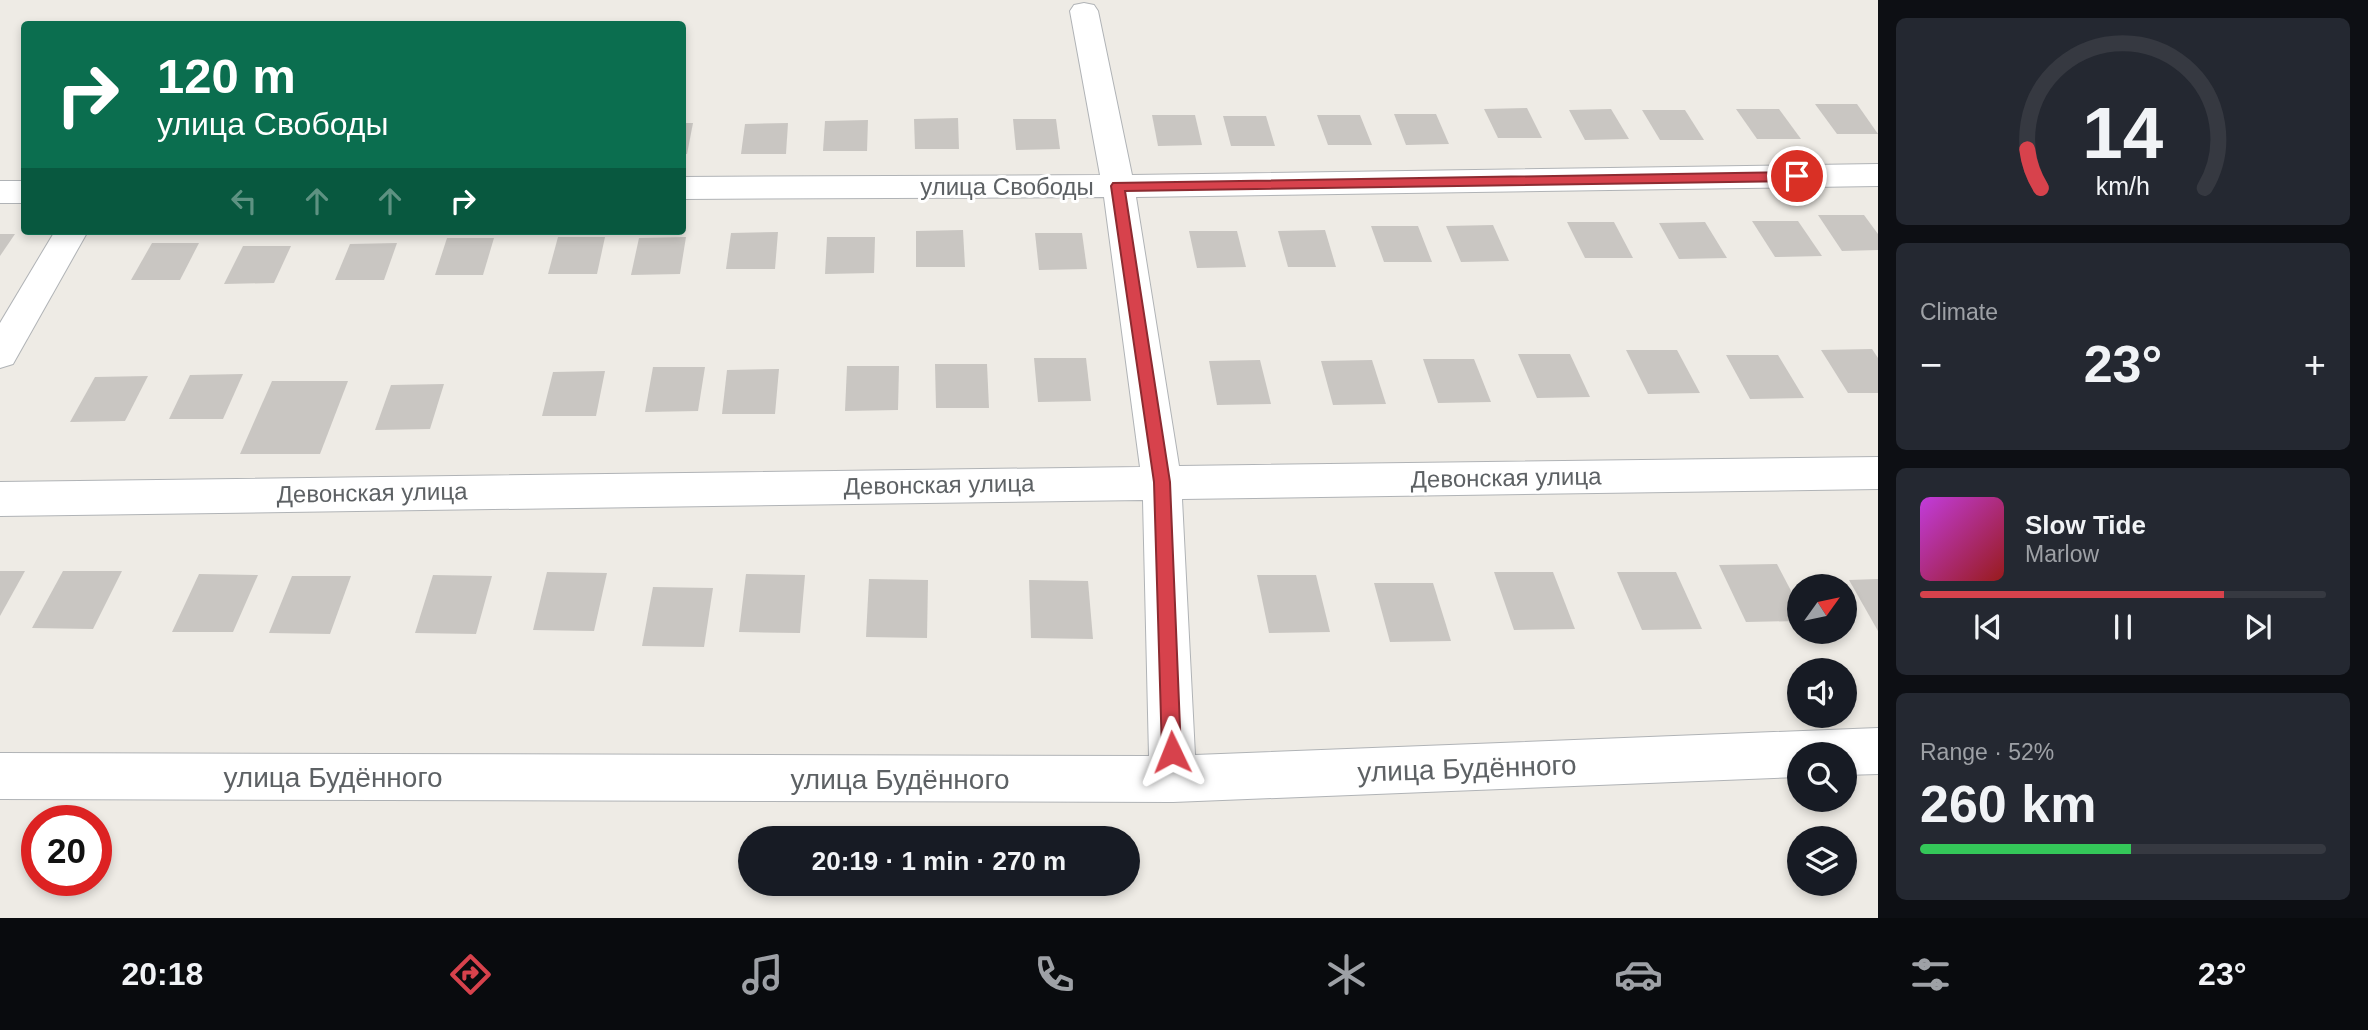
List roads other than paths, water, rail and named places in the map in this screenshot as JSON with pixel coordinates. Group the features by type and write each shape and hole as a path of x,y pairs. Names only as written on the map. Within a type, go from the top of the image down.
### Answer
{"street":[{"path":"1084,11 1118,186 1162,482 1173,779"},
{"name":"улица Свободы","path":"686,188 1118,186 1878,175"},
{"path":"0,192 21,192"},
{"path":"0,354 70,235"},
{"name":"Девонская улица","path":"0,499 1878,473"},
{"name":"улица Будённого","path":"1857,752 1878,751"},
{"name":"улица Будённого","path":"0,776 1173,779 1787,754"}]}
